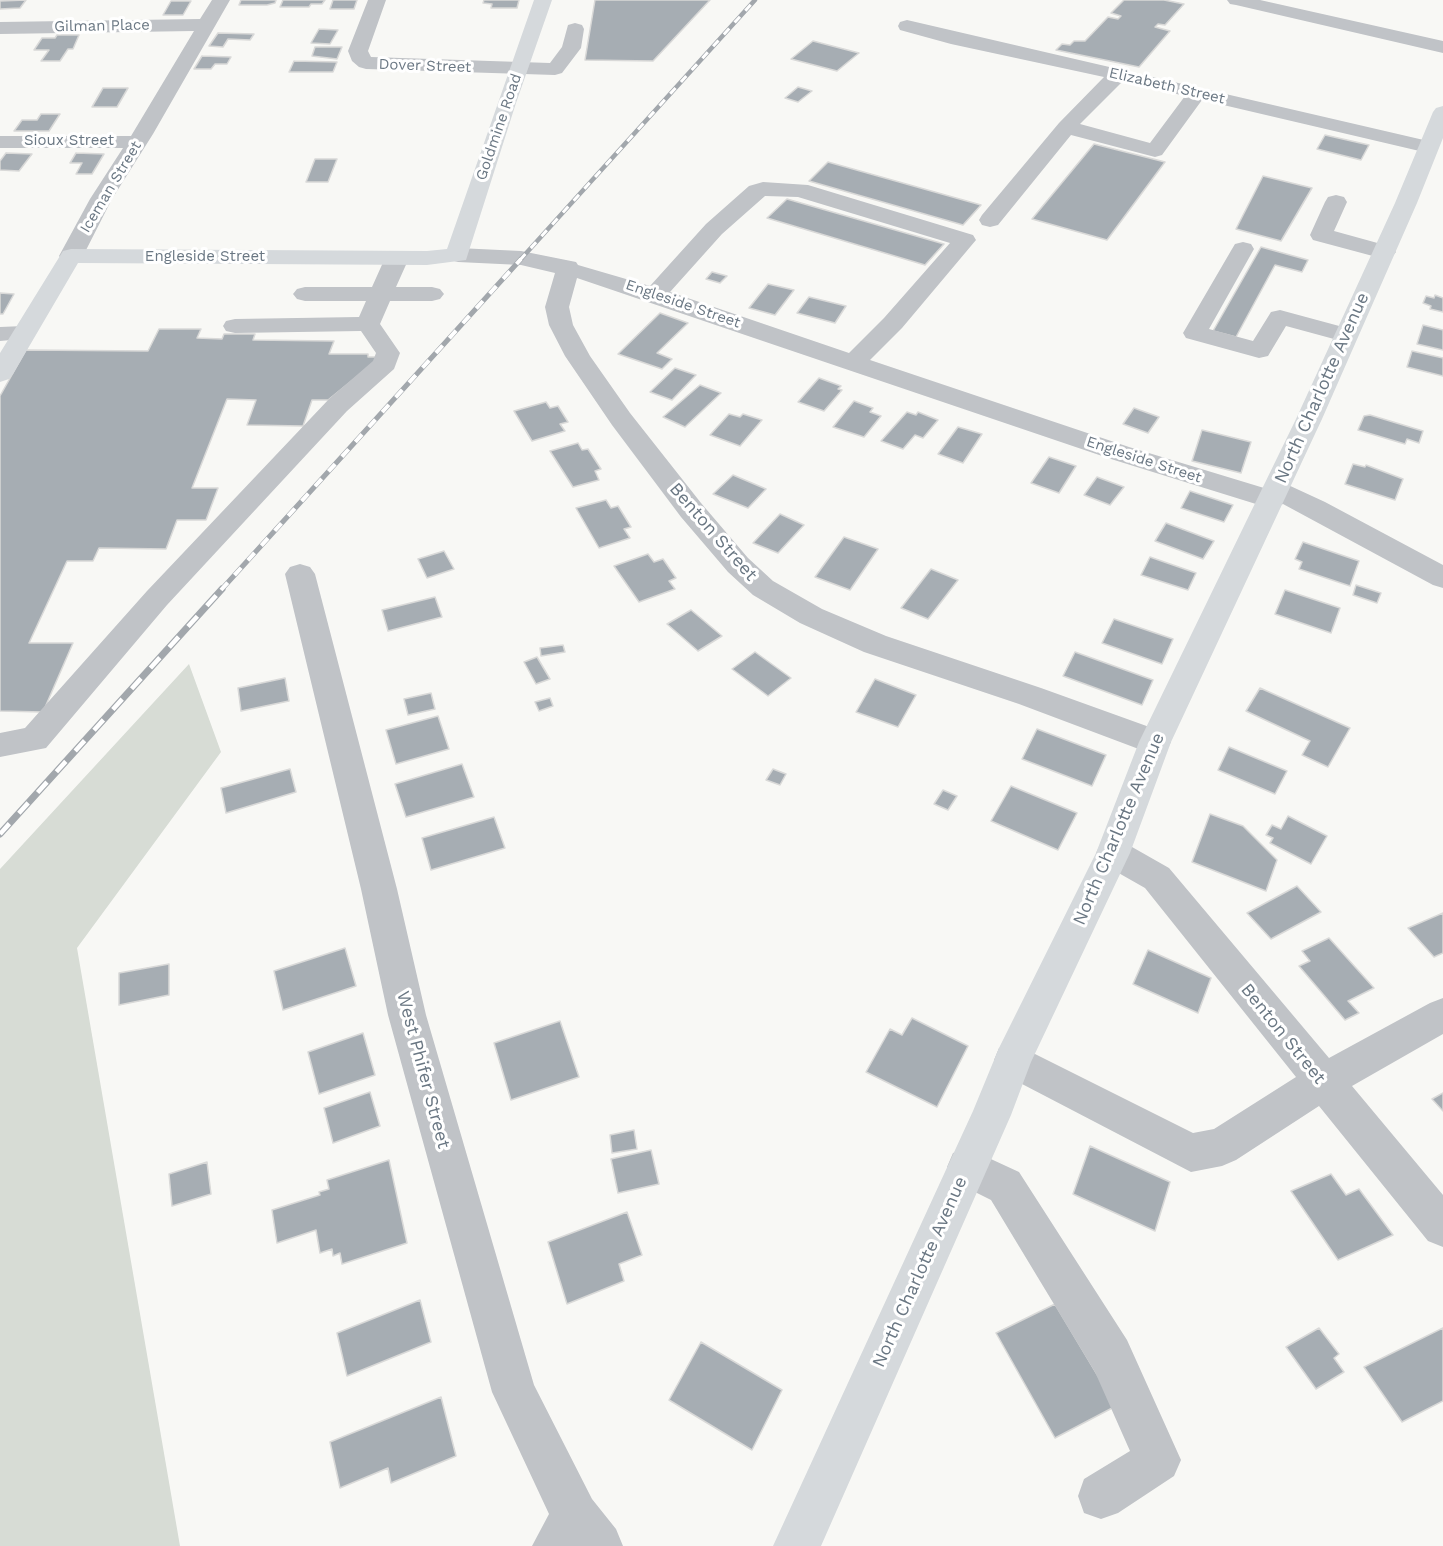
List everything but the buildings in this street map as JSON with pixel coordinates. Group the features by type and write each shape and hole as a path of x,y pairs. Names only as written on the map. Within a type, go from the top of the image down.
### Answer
{"main road":[{"name":"Goldmine Road","path":"458,255 458,248 543,0"},
{"name":"North Charlotte Avenue","path":"797,1546 1013,1060 1113,854 1155,742 1274,495 1406,203 1442,115"},
{"name":"Engleside Street","path":"70,256 397,258 458,255"},
{"name":"Iceman Street","path":"0,375 12,334 70,256"}],"street":[{"name":"Iceman Street","path":"70,256 101,199 138,142 221,0"},
{"name":"Dover Street","path":"377,0 358,51 359,57 366,63 519,68"},
{"path":"1236,0 1443,47"},
{"name":"Gilman Place","path":"0,28 205,25"},
{"name":"Elizabeth Street","path":"907,26 962,41 1428,147"},
{"path":"519,68 555,69 571,48 575,28"},
{"path":"990,220 1066,127 1119,75"},
{"path":"1066,127 1155,151 1197,93"},
{"name":"Sioux Street","path":"0,142 138,142"},
{"path":"655,294 714,229 757,191 763,189 800,190 965,240 893,323 854,362"},
{"path":"1336,202 1321,236 1384,252"},
{"path":"1243,249 1195,333 1259,351 1280,317 1345,335"},
{"name":"Engleside Street","path":"458,255 521,258 568,267 655,294 1109,449 1274,495 1325,513 1443,578"},
{"path":"368,324 397,258"},
{"name":"Benton Street","path":"568,267 558,307 561,325 578,356 621,419 691,510 738,566 763,588 811,616 875,644 985,680 1155,742"},
{"path":"305,294 432,294"},
{"path":"235,326 368,324"},
{"path":"0,745 35,740 157,598 338,405 385,364 388,353 368,324"},
{"name":"West Phifer Street","path":"300,574 379,889 407,1016 514,1392 577,1536"},
{"name":"Benton Street","path":"1113,854 1157,878 1322,1083 1443,1227"},
{"path":"1013,1060 1191,1153 1222,1147 1322,1083 1443,1016"},
{"path":"967,1167 1005,1186 1111,1356 1158,1460 1101,1496"}],"shaded area":[{"path":"189,664 221,752 77,948 180,1546 0,1546 0,869"}],"railway":[{"path":"520,260 755,0"},
{"path":"221,590 521,259"},
{"path":"0,834 222,589"}]}
